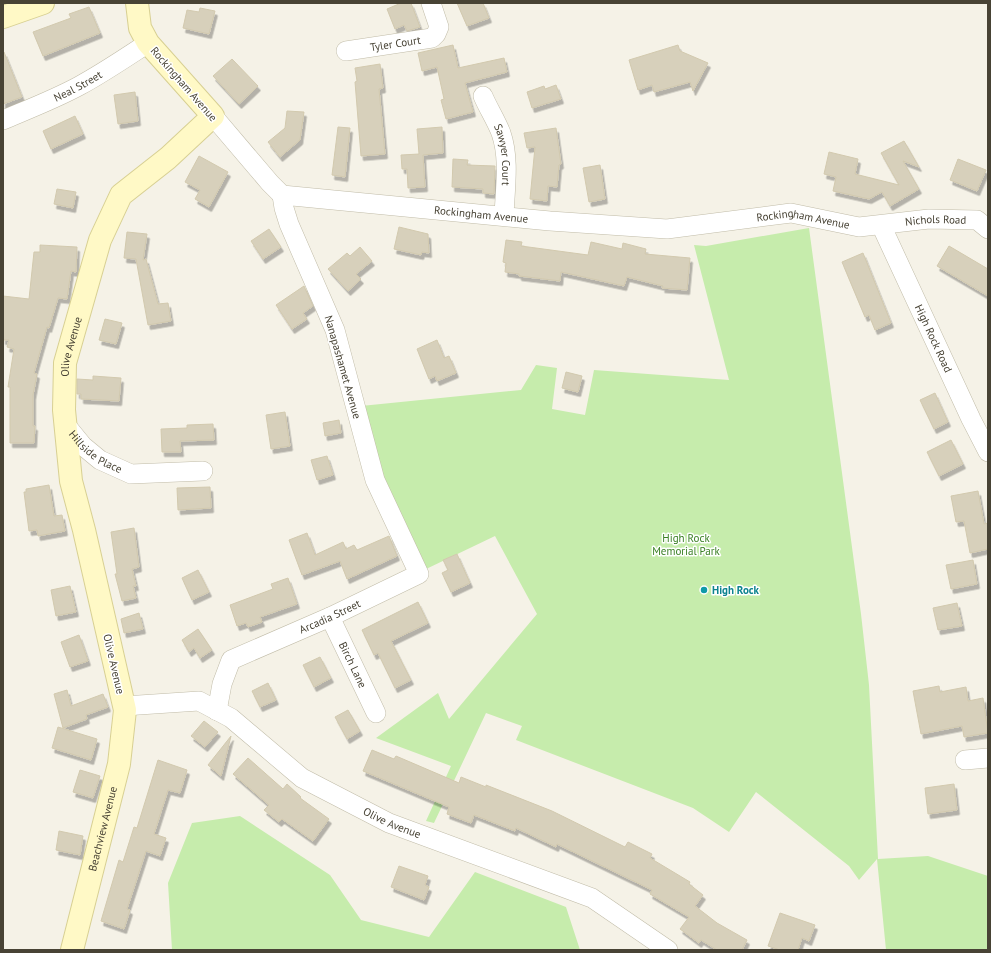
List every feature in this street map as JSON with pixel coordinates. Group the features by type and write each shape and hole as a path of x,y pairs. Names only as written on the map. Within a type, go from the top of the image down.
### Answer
{"street":[{"path":"3,17 43,3"},
{"name":"Rockingham Avenue","path":"137,3 140,28 148,43 282,195 504,216 667,229 792,213 859,227 880,224"},
{"name":"Tyler Court","path":"346,52 428,39 436,34 439,27 431,3"},
{"name":"Neal Street","path":"3,120 99,75 148,43"},
{"name":"Sawyer Court","path":"482,96 500,132 505,150 506,168 504,216"},
{"name":"Olive Avenue","path":"212,116 168,158 121,195 100,240 65,363 64,410 71,481 84,530 124,706 199,701 232,718 302,778 389,823 592,898 668,950"},
{"name":"Nanapashamet Avenue","path":"282,195 284,208 290,224 335,330 375,480 393,519"},
{"name":"Nichols Road","path":"880,224 929,219 977,220 988,229"},
{"name":"High Rock Road","path":"880,224 971,419 988,452"},
{"name":"Hillside Place","path":"65,424 82,446 100,460 131,474 203,471"},
{"name":"Arcadia Street","path":"217,710 222,684 232,660 330,617 419,574 393,519"},
{"name":"Birch Lane","path":"330,617 376,712"},
{"name":"Beachview Avenue","path":"72,950 119,764 125,710 124,706"},
{"path":"965,760 988,758"}],"green space":[{"name":"High Rock Memorial Park","path":"809,228 861,614 869,685 878,859 928,856 988,876 988,950 886,950 877,859 859,880 849,866 756,792 729,832 693,808 516,740 522,726 486,713 434,823 426,821 451,766 376,738 438,693 449,719 537,614 495,536 424,570 381,474 361,406 521,390 536,365 557,368 552,409 585,415 594,370 729,380 694,245 706,246"},
{"path":"240,816 330,875 361,920 429,937 475,872 566,907 580,950 172,950 168,883 192,823"}],"building":[{"path":"401,3 411,3 420,27 407,31 404,25 395,29 387,9"},
{"path":"457,3 483,3 489,18 467,26"},
{"path":"89,7 100,33 43,56 33,32 71,18 69,14"},
{"path":"200,8 215,11 209,34 183,28 187,10 199,12"},
{"path":"453,45 458,68 504,58 507,72 465,83 473,112 446,119 441,100 444,99 437,67 422,71 418,53"},
{"path":"678,45 680,51 708,63 693,91 690,82 654,92 652,85 638,90 629,60"},
{"path":"4,52 22,97 3,104 3,53"},
{"path":"232,59 258,86 239,104 213,76"},
{"path":"380,64 383,88 379,89 385,154 361,156 355,68"},
{"path":"556,85 561,99 532,108 527,92 544,86 545,89"},
{"path":"135,92 138,121 118,124 114,95"},
{"path":"287,111 304,112 300,140 280,157 268,142 285,128"},
{"path":"75,116 83,134 51,149 43,131"},
{"path":"338,127 350,128 345,177 332,175"},
{"path":"442,127 443,153 423,155 425,187 408,188 407,169 402,169 401,155 419,154 417,129"},
{"path":"556,128 561,164 559,165 557,187 548,186 547,201 530,199 535,147 527,148 524,133"},
{"path":"904,141 919,167 903,161 919,189 890,206 882,192 869,199 833,191 836,177 824,174 829,152 858,159 855,174 899,185 881,153"},
{"path":"199,156 228,172 209,207 195,199 200,190 185,182"},
{"path":"453,159 468,160 467,165 495,166 494,194 483,193 483,189 452,187"},
{"path":"958,159 986,170 977,191 950,180"},
{"path":"600,165 605,199 589,202 583,168"},
{"path":"57,189 76,192 73,208 54,204"},
{"path":"399,227 428,234 429,253 422,252 421,255 394,249"},
{"path":"269,229 281,247 263,259 251,241"},
{"path":"127,232 147,234 143,260 146,259 158,304 168,303 171,321 148,325 136,259 124,258"},
{"path":"506,240 522,242 521,246 588,255 591,242 622,249 623,243 646,249 645,254 690,258 687,290 662,288 663,286 627,277 624,286 561,272 560,281 519,276 519,274 505,272 506,263 503,262"},
{"path":"40,245 77,247 76,272 71,271 67,299 58,298 49,328 47,327 34,373 37,374 33,395 33,426 35,426 34,443 10,443 10,387 8,387 14,349 7,347 9,340 3,340 3,296 29,299 34,252 40,252"},
{"path":"949,246 988,269 988,296 937,266"},
{"path":"360,247 372,261 356,274 361,279 348,291 328,269 347,253 350,256"},
{"path":"863,253 891,323 875,330 869,315 865,317 842,262"},
{"path":"304,286 313,306 303,313 307,319 292,329 276,305"},
{"path":"105,319 122,323 116,344 99,340"},
{"path":"437,340 444,358 449,356 456,373 437,381 435,376 429,379 417,349"},
{"path":"566,372 582,376 578,392 562,388"},
{"path":"93,376 121,378 119,401 81,399 81,394 77,394 77,379 93,380"},
{"path":"935,393 948,422 934,429 920,400"},
{"path":"285,412 290,446 271,449 266,415"},
{"path":"339,420 341,433 325,436 323,423"},
{"path":"213,424 214,440 180,441 181,452 162,452 161,429 187,428 187,425"},
{"path":"951,440 963,464 939,476 927,452"},
{"path":"327,456 333,475 317,480 311,460"},
{"path":"49,485 54,516 62,515 65,531 38,536 37,530 29,531 24,492 26,492 26,489"},
{"path":"210,487 211,508 178,510 177,488"},
{"path":"978,491 984,524 988,523 988,549 970,553 964,521 956,522 951,496"},
{"path":"134,528 139,567 132,569 136,586 133,586 136,598 122,601 115,574 117,574 111,532"},
{"path":"307,533 315,555 343,542 346,549 354,545 357,550 389,536 397,556 347,579 340,561 302,575 289,540"},
{"path":"457,554 470,583 451,592 442,573 448,570 443,560"},
{"path":"973,560 977,584 951,589 946,565"},
{"path":"198,570 209,592 192,600 182,578"},
{"path":"288,578 297,604 260,617 262,622 248,627 246,623 237,626 230,605 273,589 271,584"},
{"path":"70,586 76,612 56,616 51,590"},
{"path":"418,602 428,623 391,641 411,680 395,688 378,653 374,655 362,630"},
{"path":"957,603 962,626 938,630 933,608"},
{"path":"139,613 143,629 124,633 121,619"},
{"path":"198,629 212,650 200,658 194,648 189,652 182,640"},
{"path":"79,635 88,661 70,667 61,642"},
{"path":"320,657 331,678 314,687 303,665"},
{"path":"268,683 276,700 260,707 252,691"},
{"path":"939,686 940,692 966,687 968,701 983,698 988,733 964,737 962,726 921,734 913,691"},
{"path":"67,690 71,706 103,694 108,707 86,715 87,719 63,728 54,694"},
{"path":"348,710 360,731 347,739 335,717"},
{"path":"204,721 218,732 205,747 191,736"},
{"path":"58,727 97,739 91,760 52,748"},
{"path":"231,736 221,776 208,765"},
{"path":"372,750 394,759 396,756 459,783 461,777 486,787 486,785 552,811 625,847 628,842 652,854 650,858 690,882 689,884 703,895 695,906 717,923 747,940 742,950 717,950 701,940 699,943 680,929 689,917 650,894 652,890 557,844 556,847 516,828 515,831 474,815 471,823 447,814 449,807 363,771"},
{"path":"248,758 283,789 287,784 301,797 300,798 329,819 313,841 282,819 279,822 264,810 269,805 233,774"},
{"path":"158,760 187,770 180,793 168,790 154,834 166,838 160,856 146,851 127,909 130,910 124,929 101,921 119,860 123,862 134,827 137,828"},
{"path":"80,770 100,776 93,798 73,792"},
{"path":"954,784 957,810 928,814 925,788"},
{"path":"59,831 83,836 80,855 56,850"},
{"path":"399,866 428,876 425,885 429,887 424,900 391,887"},
{"path":"780,913 815,925 809,941 802,938 798,950 780,950 768,946"}],"place":[{"name":"High Rock","path":"704,590"}]}
